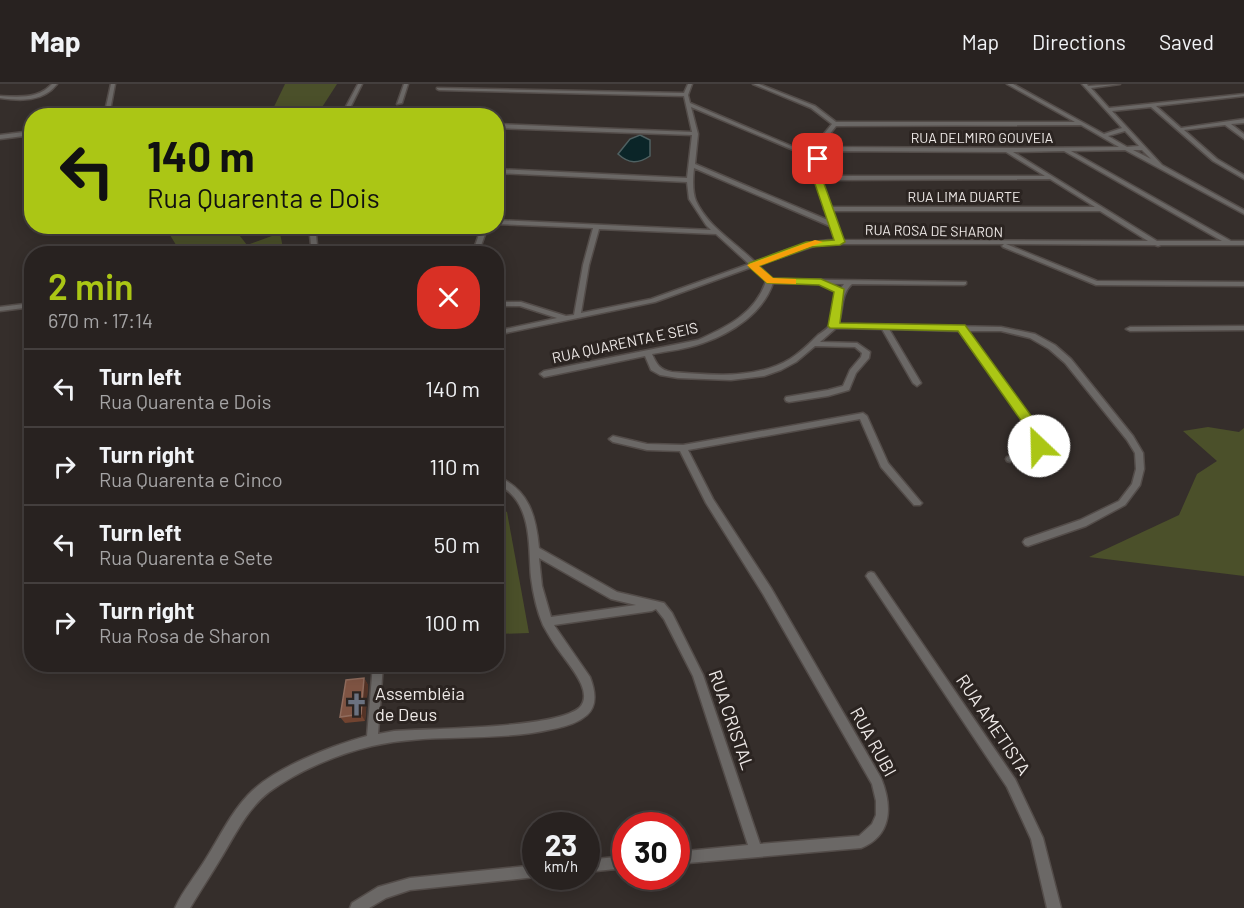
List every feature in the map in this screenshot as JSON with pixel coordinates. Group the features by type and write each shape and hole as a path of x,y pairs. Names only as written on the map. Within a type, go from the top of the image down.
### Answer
{"street":[{"path":"0,97 34,97 47,92 55,84"},
{"path":"108,108 114,84"},
{"path":"347,108 360,84"},
{"path":"399,104 406,84"},
{"path":"690,84 687,96 695,134 690,180 692,199 701,216 715,232 726,239 770,281 964,283"},
{"path":"755,84 813,107 835,124 1080,123"},
{"path":"1009,84 1244,212"},
{"path":"1086,86 1118,84"},
{"path":"1086,86 1160,166"},
{"path":"439,89 687,96"},
{"path":"1109,110 1244,95"},
{"path":"688,104 818,159"},
{"path":"1153,106 1215,160 1244,177"},
{"path":"1182,129 1244,121"},
{"path":"835,124 823,137 818,159 818,178 832,225 840,242"},
{"path":"1227,124 1244,137"},
{"path":"504,126 695,134"},
{"path":"1102,135 1125,129"},
{"path":"0,137 24,134"},
{"name":"RUA DELMIRO GOUVEIA","path":"820,149 1066,150 1143,147"},
{"path":"1007,150 1048,178 1158,244"},
{"path":"1066,150 1228,243"},
{"path":"692,165 832,225"},
{"path":"504,171 690,180"},
{"path":"818,178 1048,178"},
{"name":"RUA LIMA DUARTE","path":"827,209 1100,209"},
{"path":"504,222 715,232"},
{"path":"577,316 586,265 597,226"},
{"name":"RUA ROSA DE SHARON","path":"504,331 665,298 810,244 840,242 1244,243"},
{"path":"1001,244 1096,282 1244,284"},
{"name":"RUA QUARENTA E SEIS","path":"544,374 691,344 719,334 747,315 764,296 770,281"},
{"path":"821,282 840,291"},
{"path":"647,352 654,368 666,374 746,378 770,373 790,364 834,326 840,291 850,282"},
{"path":"504,304 521,304 564,318"},
{"path":"0,309 24,306"},
{"path":"834,326 1016,331 1052,347 1087,383 1130,438 1138,453 1140,469 1136,485 1122,504 1083,523 1028,542"},
{"path":"885,328 917,383"},
{"path":"961,328 1038,435 1039,446 1010,459"},
{"path":"1130,329 1244,328"},
{"path":"789,399 846,388 853,372 865,358 866,352 857,345 815,344"},
{"path":"613,439 647,447 683,448 863,416 884,465 917,503"},
{"name":"RUA RUBI","path":"683,448 710,501 767,591 877,782 885,805 882,820 873,834 861,842 690,857"},
{"path":"182,908 239,814 262,790 283,776 372,740 561,722 580,714 590,701 590,690 548,622 536,575 535,551 527,505 513,489 504,484"},
{"path":"535,551 615,596 660,606"},
{"name":"RUA AMETISTA","path":"871,576 1011,783 1037,838 1054,908"},
{"path":"548,622 660,606"},
{"name":"RUA CRISTAL","path":"660,606 679,632 698,675 756,851"},
{"path":"372,740 377,672"},
{"path":"357,908 383,892 410,884 522,872"}],"green space":[{"path":"285,84 337,84 322,108 273,108"},
{"path":"169,234 238,234 247,245 280,234 283,246 177,246"},
{"path":"1208,427 1239,432 1244,428 1244,576 1089,557 1179,515 1197,474 1217,461 1183,431"},
{"path":"504,510 507,512 529,633 504,634"}],"water":[{"path":"640,135 650,140 650,156 634,162 618,154 630,139"}],"building":[{"path":"364,678 361,714 340,717 346,680"}],"slow traffic":[{"path":"792,282 770,281 752,265 819,242"}],"place":[{"name":"Assembléia de Deus","path":"357,704"}],"route":[{"path":"818,159 818,178 832,225 840,242 810,244 752,265 770,281 821,282 836,288 840,291 840,297 834,326 961,328 1038,435 1039,446"}]}
